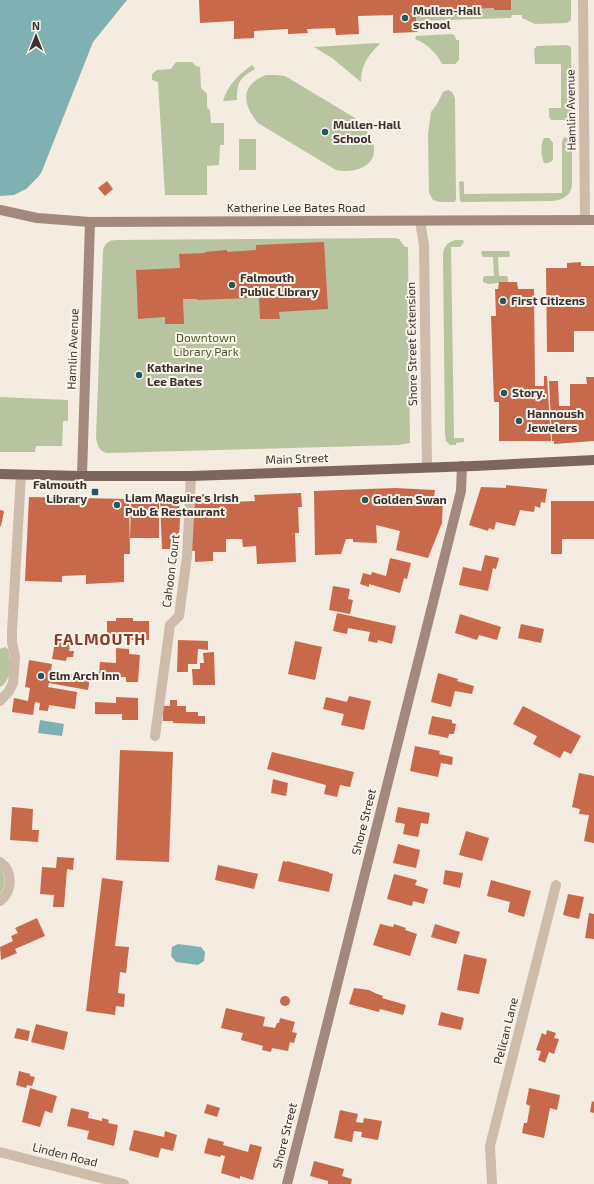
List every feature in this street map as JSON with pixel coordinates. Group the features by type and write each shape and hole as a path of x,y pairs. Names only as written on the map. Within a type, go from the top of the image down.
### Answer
{"main road":[{"name":"Main Street","path":"0,474 191,476 594,460"}],"street":[{"name":"Hamlin Avenue","path":"583,0 589,124 589,220"},
{"name":"Katherine Lee Bates Road","path":"0,210 37,218 90,222 589,220"},
{"name":"Shore Street Extension","path":"420,221 424,245 427,467"},
{"name":"Hamlin Avenue","path":"82,476 90,222"},
{"name":"Shore Street","path":"287,1184 460,498 462,486 462,466"},
{"path":"0,701 9,691 13,683 15,657 12,642 12,631 21,475"},
{"name":"Cahoon Court","path":"155,736 170,625 179,616 187,556 191,476"},
{"path":"0,862 7,869 10,879 8,892 0,901"},
{"name":"Pelican Lane","path":"492,1184 490,1146 556,885"},
{"name":"Linden Road","path":"0,1152 124,1184"}],"green space":[{"path":"511,0 571,0 571,20 567,23 535,24 522,18 522,15 512,15 511,18 417,21 416,12 494,8 494,10 511,10"},
{"path":"452,34 455,36 456,40 459,40 459,60 455,64 442,64 431,49 415,39 416,36"},
{"path":"380,44 372,52 364,65 361,82 332,58 314,47"},
{"path":"567,45 571,47 572,117 566,120 551,120 549,117 549,108 561,108 561,64 535,64 534,49 537,46"},
{"path":"176,62 192,62 196,66 200,67 201,88 207,94 207,107 210,110 211,123 224,123 224,145 220,145 219,165 207,166 207,195 165,195 158,82 152,80 152,74 157,70 171,69"},
{"path":"252,65 255,69 245,75 238,85 237,100 223,101 234,81"},
{"path":"266,75 285,76 355,118 368,132 374,145 373,156 370,161 361,168 354,170 336,170 258,123 249,109 246,96 252,84"},
{"path":"448,90 452,92 455,98 456,200 454,202 440,202 433,200 429,193 428,134 431,112 443,92"},
{"path":"564,137 570,139 572,143 572,185 570,192 565,197 552,201 460,201 459,182 461,181 464,182 464,194 562,193 562,142"},
{"path":"544,138 549,138 553,143 553,159 548,163 544,163 542,154 541,147"},
{"path":"239,139 256,139 256,170 239,170"},
{"name":"Downtown Library Park","path":"399,239 405,247 408,247 410,443 399,445 107,453 100,449 96,438 103,251 108,242 117,240"},
{"path":"455,240 463,240 464,242 460,247 451,247 454,438 464,438 464,442 456,443 456,445 450,445 446,441 445,434 443,257 446,246"},
{"path":"482,251 509,251 509,257 498,257 499,276 508,277 508,282 488,284 483,282 483,278 485,276 494,276 493,257 483,257 481,253"},
{"path":"0,397 68,400 68,421 63,421 62,446 36,446 35,452 0,452"},
{"path":"5,647 8,649 10,670 7,680 0,687 0,649"},
{"path":"0,868 4,881 0,894"}],"water":[{"path":"0,0 127,0 93,42 39,176 26,189 14,195 0,196"},
{"path":"40,720 64,724 62,736 38,733"},
{"path":"178,944 201,947 205,952 204,961 198,965 176,962 171,956 172,947"}],"building":[{"name":"Mullen-Hall School","path":"199,0 511,0 511,10 494,10 494,8 416,12 417,32 393,33 393,15 358,16 359,34 336,35 335,28 307,29 308,33 288,34 288,29 254,31 254,38 234,39 234,21 200,23"},
{"path":"107,181 113,189 105,196 98,188"},
{"name":"Falmouth Public Library","path":"324,242 328,309 279,312 280,319 260,319 259,296 251,295 251,298 197,300 183,299 184,324 165,324 165,317 138,319 136,270 180,268 179,254 227,250 227,252 256,250 256,245"},
{"path":"581,262 581,266 594,266 594,331 574,331 574,352 547,352 546,268 567,268 567,263"},
{"path":"499,282 517,282 518,289 534,289 535,386 544,386 544,376 547,376 551,441 499,441 499,402 494,402 491,316 496,316 495,289 498,289"},
{"path":"586,377 594,377 594,441 554,444 554,441 552,441 549,381 558,381 559,406 570,406 570,384 587,384"},
{"path":"506,485 547,489 545,503 541,502 540,508 535,506 534,512 520,510 515,526 496,522 494,530 489,528 488,531 469,525 481,487 506,488"},
{"path":"395,488 435,490 434,497 443,498 442,523 428,558 396,550 400,531 376,525 377,543 353,542 353,539 346,539 341,554 315,555 314,491"},
{"path":"301,493 302,507 298,507 299,533 295,533 296,562 257,564 256,546 243,547 242,539 226,539 226,552 213,552 213,561 195,562 195,551 191,551 195,498 229,496 229,502 255,501 254,495"},
{"path":"29,497 129,499 130,554 124,554 124,582 86,584 86,575 62,576 62,582 25,581"},
{"path":"179,498 180,521 178,549 162,549 160,499"},
{"path":"551,501 594,501 594,539 562,539 562,554 551,554"},
{"path":"159,503 159,538 130,538 131,504"},
{"path":"0,510 4,511 1,526 0,526"},
{"path":"485,555 499,558 496,569 493,568 488,591 459,585 463,567 481,571"},
{"path":"390,558 411,563 407,579 404,578 400,593 369,584 369,587 360,584 363,573 371,575 372,572 386,576"},
{"path":"333,586 350,589 348,599 353,600 350,614 329,610"},
{"path":"337,613 396,626 392,644 378,640 377,643 368,641 370,632 348,628 347,634 333,631"},
{"path":"460,614 501,627 497,640 479,635 477,640 455,633"},
{"path":"116,618 133,618 133,621 149,621 149,640 130,640 130,634 115,634 115,637 107,637 107,621 116,621"},
{"path":"521,624 544,629 541,643 518,638"},
{"path":"178,640 208,641 208,650 198,649 197,664 188,664 188,672 177,672"},
{"path":"295,641 322,647 315,680 288,674"},
{"path":"55,642 70,644 69,651 74,651 73,657 67,657 66,661 52,659"},
{"path":"116,648 129,649 129,654 140,655 138,682 126,682 126,677 99,676 100,662 116,663"},
{"path":"214,652 215,685 193,685 192,669 200,669 200,663 204,663 203,653"},
{"path":"29,660 52,664 51,671 90,677 88,690 49,683 48,687 77,692 75,709 49,705 48,711 39,710 40,703 35,702 33,715 12,712 14,698 28,701 30,688 25,687"},
{"path":"438,673 474,686 472,694 455,691 451,707 431,702"},
{"path":"349,696 371,701 364,730 341,725 344,714 323,709 326,697 347,702"},
{"path":"116,697 138,698 138,720 122,720 122,714 95,714 95,702 116,703"},
{"path":"170,700 177,700 177,706 186,706 186,712 198,712 198,716 205,716 205,724 173,723 173,721 163,721 163,706 170,706"},
{"path":"523,706 581,736 571,754 564,751 560,758 533,744 537,736 513,724"},
{"path":"432,716 452,720 452,723 456,724 454,734 449,734 448,738 428,734"},
{"path":"415,746 440,751 439,754 453,757 452,765 441,763 438,777 410,771"},
{"path":"120,750 173,752 169,862 116,860"},
{"path":"272,752 354,772 350,787 340,785 337,797 324,794 326,785 267,769"},
{"path":"579,773 594,776 594,843 584,841 589,815 579,814 580,809 572,807"},
{"path":"273,779 288,783 286,796 271,793"},
{"path":"12,807 33,809 32,830 39,830 38,842 10,840"},
{"path":"398,807 430,813 428,824 421,823 418,837 403,834 405,824 395,822"},
{"path":"466,831 489,838 482,861 459,855"},
{"path":"398,844 420,850 416,868 393,863"},
{"path":"57,857 74,858 73,870 67,869 64,907 53,907 54,895 40,894 42,867 56,868"},
{"path":"283,861 333,874 329,892 278,881"},
{"path":"218,865 258,874 254,889 215,880"},
{"path":"445,870 463,873 460,888 443,884"},
{"path":"394,874 417,880 415,885 428,889 424,904 413,901 412,906 387,899"},
{"path":"102,878 123,881 115,946 129,947 126,973 120,972 118,993 125,994 124,1007 116,1006 115,1015 86,1011"},
{"path":"491,880 531,891 524,917 508,912 510,902 487,896"},
{"path":"568,894 584,897 579,919 563,915"},
{"path":"589,913 594,914 594,939 585,938"},
{"path":"37,918 45,936 15,949 17,953 1,960 0,947 13,941 11,936 18,933 15,928"},
{"path":"380,924 393,927 394,924 417,934 410,956 373,945"},
{"path":"435,924 460,932 456,944 431,937"},
{"path":"464,954 487,959 479,994 457,990"},
{"path":"354,988 369,990 383,996 382,998 406,1005 403,1015 380,1009 379,1012 349,1004"},
{"path":"283,996 287,996 289,997 289,1005 283,1006 280,1003 280,999"},
{"path":"226,1008 265,1017 263,1026 275,1028 277,1023 279,1023 280,1018 295,1022 292,1032 297,1033 294,1043 290,1042 288,1051 272,1048 271,1052 262,1050 263,1046 241,1040 243,1033 221,1028"},
{"path":"441,1012 464,1018 461,1030 438,1025"},
{"path":"36,1024 68,1032 64,1050 31,1042"},
{"path":"17,1028 30,1031 28,1041 14,1038"},
{"path":"547,1030 556,1033 554,1038 559,1039 554,1054 549,1052 545,1063 538,1060 541,1051 536,1050 542,1033 546,1035"},
{"path":"19,1071 35,1077 32,1086 27,1085 26,1088 16,1085"},
{"path":"30,1088 57,1096 52,1113 45,1111 40,1127 22,1122"},
{"path":"529,1088 560,1095 557,1110 550,1108 544,1138 522,1133 524,1123 527,1123 530,1106 526,1104"},
{"path":"592,1101 594,1102 594,1113 590,1112"},
{"path":"207,1104 220,1108 217,1117 204,1113"},
{"path":"71,1108 89,1112 88,1118 102,1121 102,1118 109,1120 108,1123 118,1125 114,1146 87,1139 89,1131 67,1126"},
{"path":"340,1110 358,1114 356,1122 363,1123 364,1118 382,1121 378,1140 361,1137 362,1132 354,1131 352,1142 334,1138"},
{"path":"134,1130 164,1137 165,1131 177,1135 173,1151 161,1148 158,1158 129,1150"},
{"path":"208,1138 224,1142 223,1145 248,1152 250,1144 262,1147 253,1180 240,1176 240,1179 221,1173 225,1156 221,1155 220,1157 204,1153"},
{"path":"314,1161 344,1169 342,1176 352,1179 351,1184 328,1184 328,1181 310,1176"}],"place":[{"name":"Mullen-Hall school","path":"405,18"},
{"name":"Mullen-Hall School","path":"325,132"},
{"name":"Falmouth Public Library","path":"232,285"},
{"name":"First Citizens","path":"503,301"},
{"name":"Katharine Lee Bates","path":"139,375"},
{"name":"Story.","path":"504,393"},
{"name":"Hannoush Jewelers","path":"519,421"},
{"name":"Falmouth Library","path":"95,492"},
{"name":"Golden Swan","path":"365,500"},
{"name":"Liam Maguire's Irish Pub & Restaurant","path":"117,505"},
{"name":"Elm Arch Inn","path":"41,676"}],"district":[{"name":"FALMOUTH","path":"100,639"}]}
